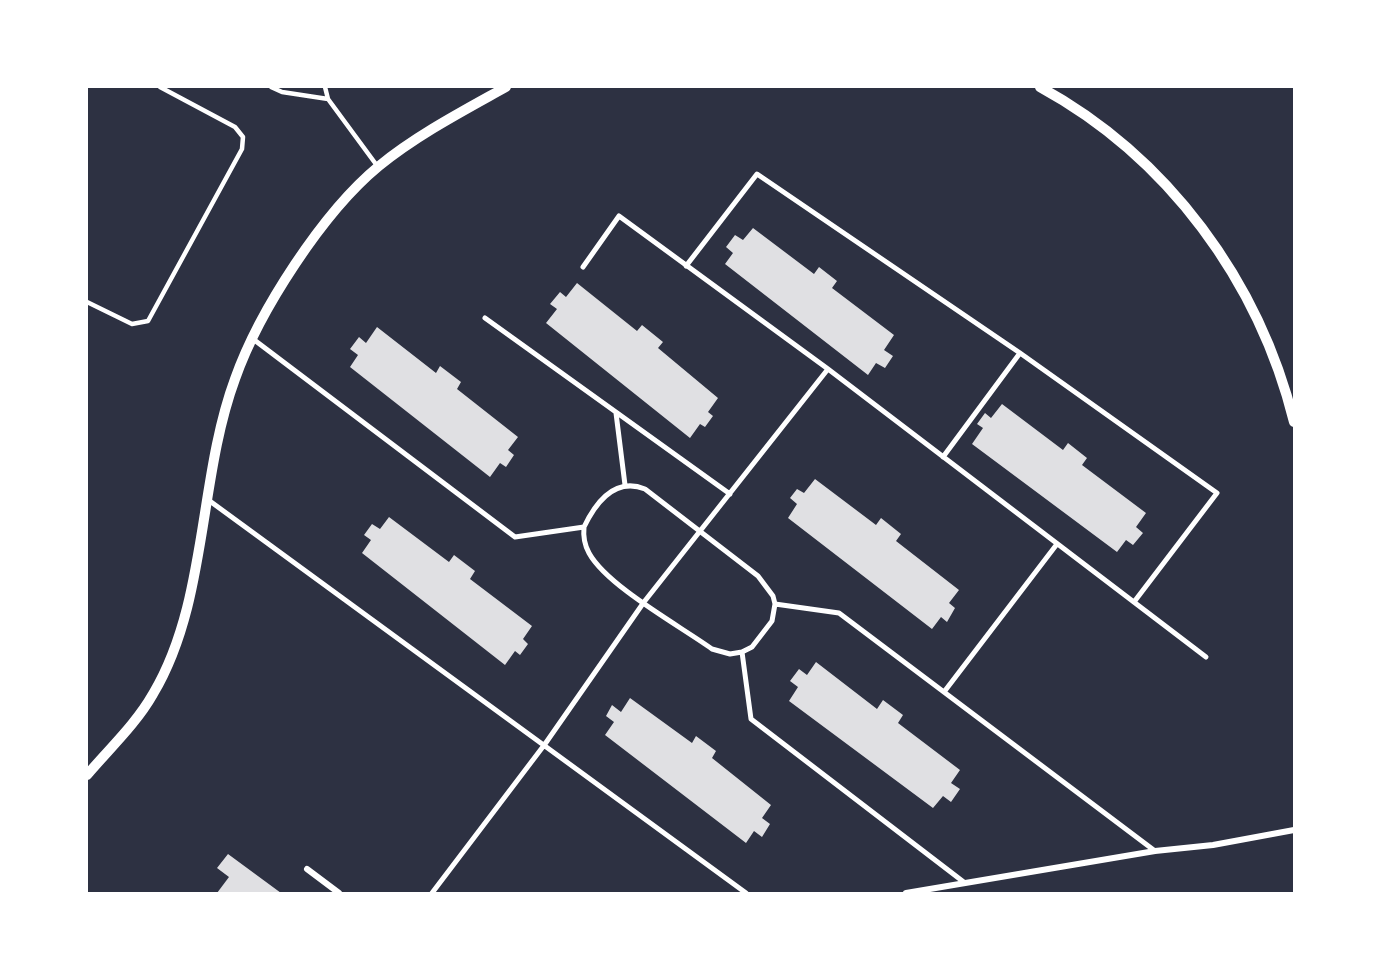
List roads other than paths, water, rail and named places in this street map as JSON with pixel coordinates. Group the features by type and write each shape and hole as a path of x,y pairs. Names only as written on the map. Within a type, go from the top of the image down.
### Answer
{"street":[{"path":"87,775 153,694 168,664 190,595 206,498 235,378 253,339 309,243 341,204 378,167 417,140 506,87"},
{"path":"1040,87 1131,151 1153,171 1197,220 1232,273 1252,311 1272,355 1294,422"},
{"path":"686,266 757,174 1020,353 1217,493 1134,602"},
{"path":"583,267 619,216 828,369 1206,657"},
{"path":"485,318 730,494"},
{"path":"253,339 514,537 584,527"},
{"path":"942,457 1020,353"},
{"path":"432,893 545,744 644,602 702,532 828,369"},
{"path":"616,413 625,485"},
{"path":"625,485 635,485 655,495 763,581 775,604 772,621 752,647 730,654 712,648 611,578 594,561 585,546 584,527 604,496 625,485"},
{"path":"206,498 746,893"},
{"path":"944,692 1057,543"},
{"path":"775,604 839,613 1155,851"},
{"path":"742,652 751,718 965,883"},
{"path":"906,893 1155,851 1213,845 1294,830"},
{"path":"307,869 339,893"}],"lane":[{"path":"87,302 132,324 148,321 242,149 243,136 235,127 160,87"},
{"path":"271,87 282,92 328,99"},
{"path":"325,87 328,99 378,167"}]}
